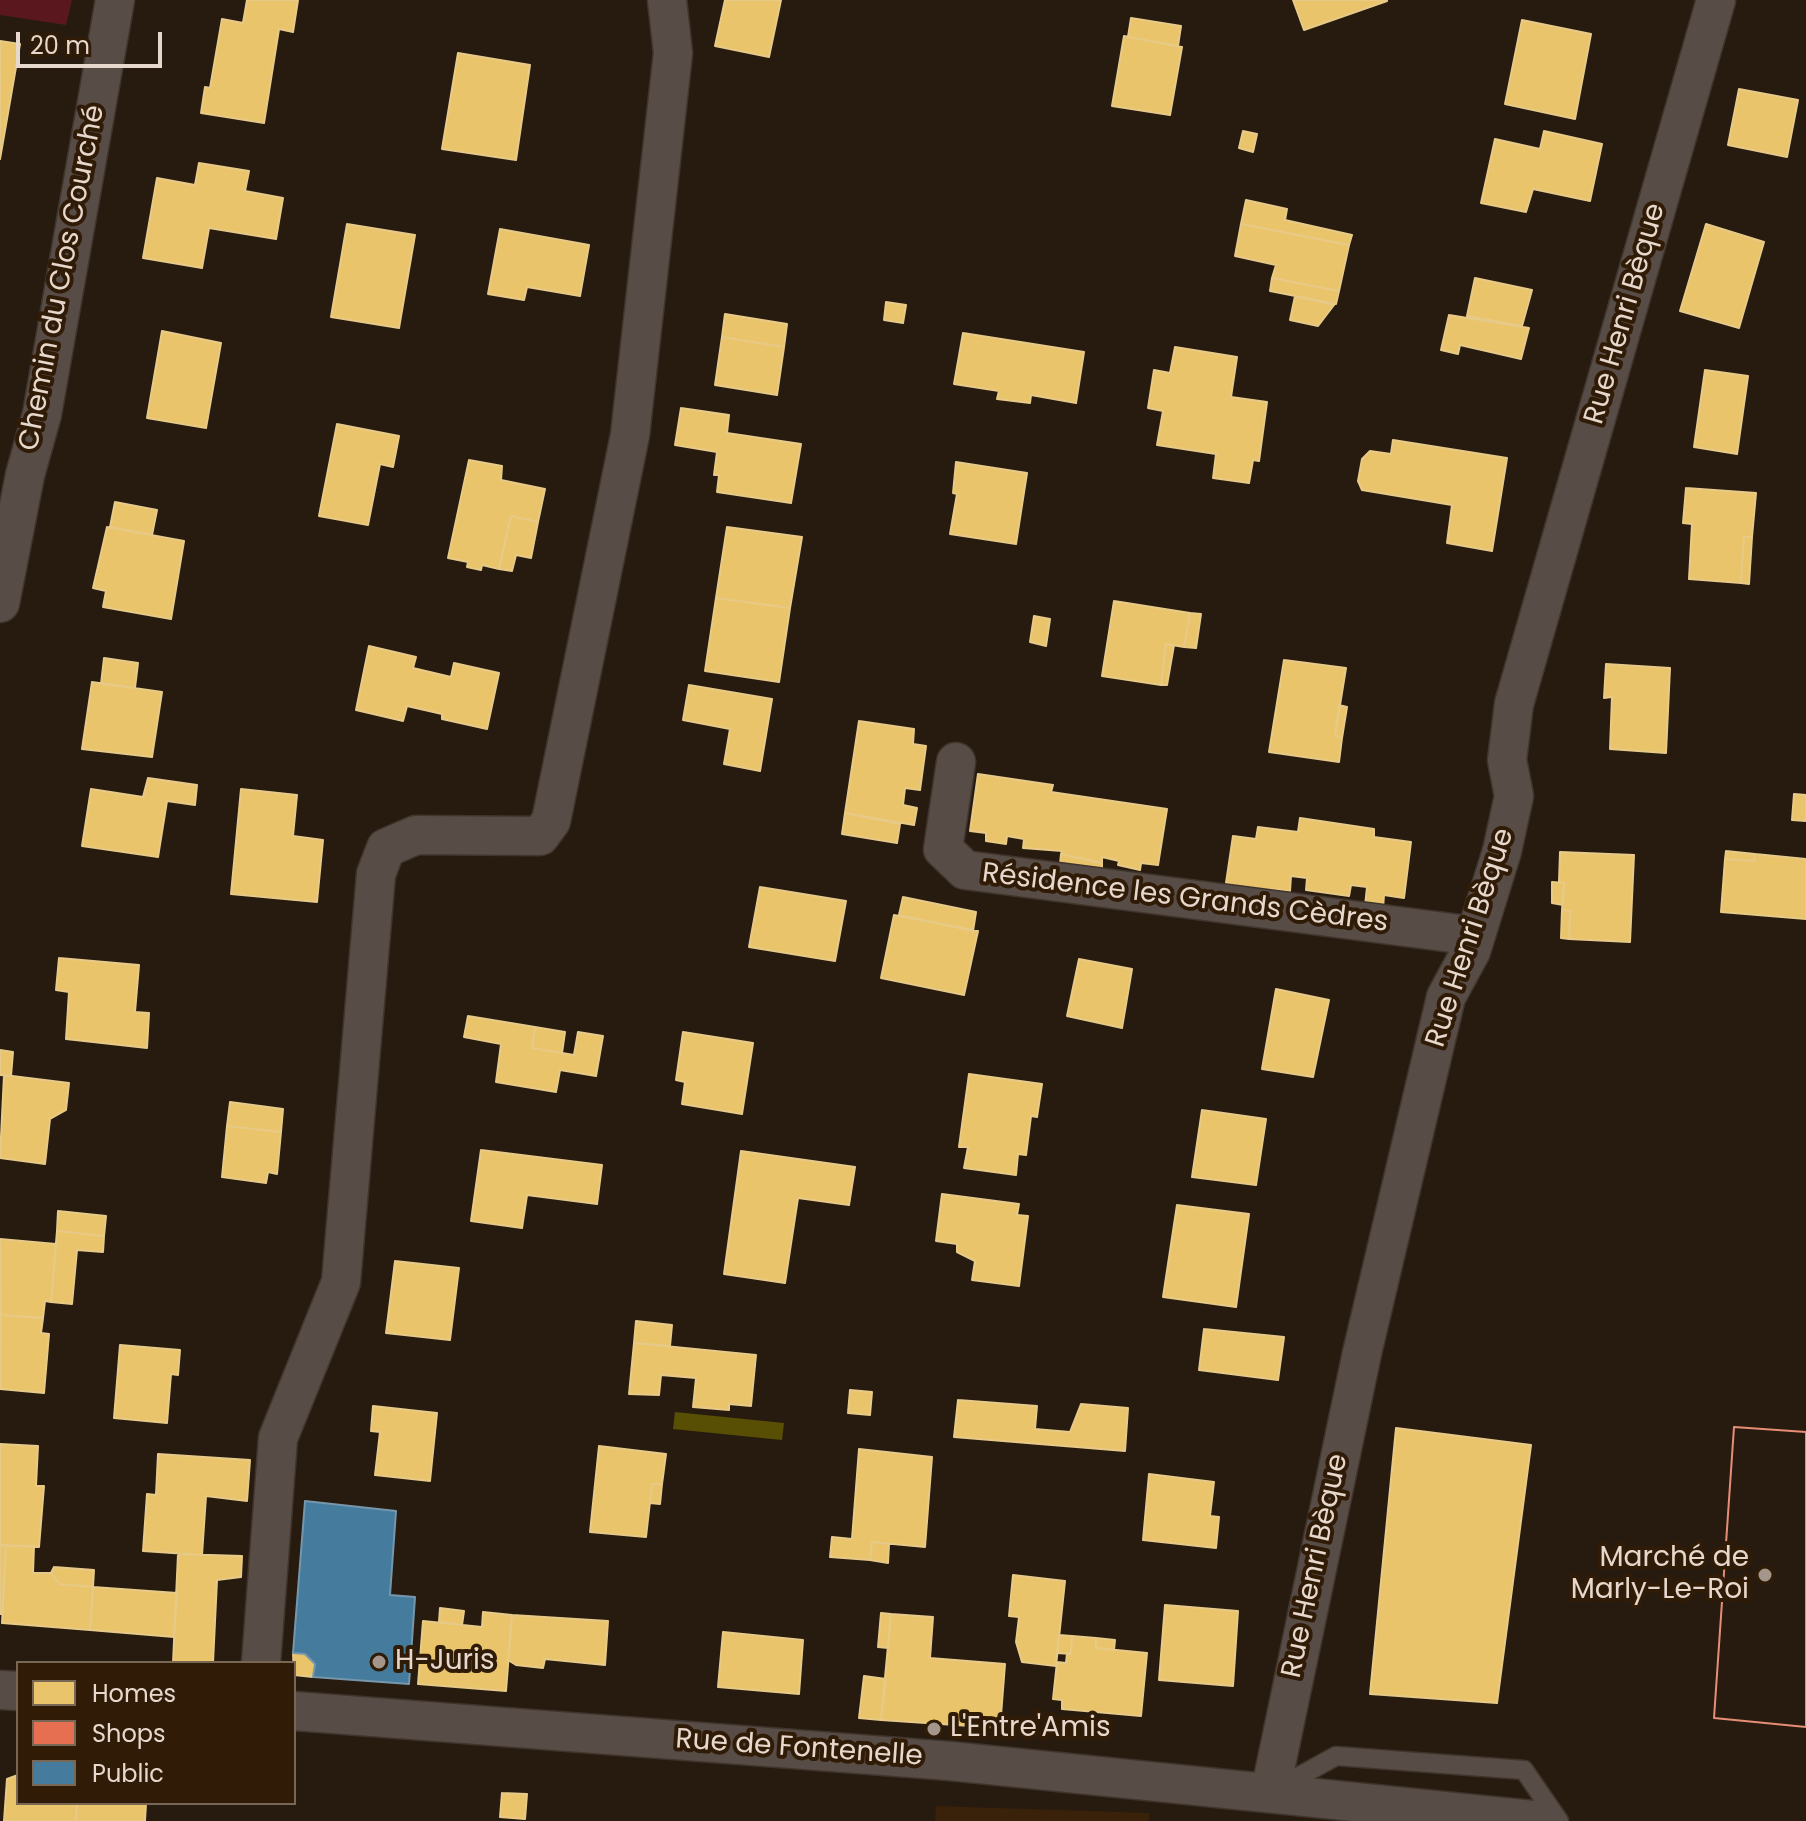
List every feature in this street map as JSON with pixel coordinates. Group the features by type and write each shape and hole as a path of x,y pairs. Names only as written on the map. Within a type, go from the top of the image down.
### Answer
{"street":[{"name":"Chemin du Clos Courché","path":"0,603 25,475 42,414 115,0"},
{"path":"261,1661 278,1438 341,1282 376,874 386,848 416,835 540,836 551,821 630,435 673,53 667,0"},
{"name":"Rue Henri Bèque","path":"1270,1793 1355,1384 1446,997 1475,936 1502,851 1514,796 1507,760 1514,704 1716,0"},
{"name":"Résidence les Grands Cèdres","path":"956,762 943,849 965,870 1475,936"},
{"name":"Rue de Fontenelle","path":"296,1711 950,1761 1542,1821"}],"lane":[{"path":"1270,1793 1336,1756 1524,1770 1559,1821"}],"shaded area":[{"path":"0,0 72,0 66,25 0,15"},
{"path":"675,1412 784,1423 782,1440 673,1429"},
{"path":"936,1806 1149,1813 1149,1821 935,1821"}],"building: Homes":[{"path":"247,0 298,0 293,32 279,29 264,123 201,113 205,87 210,88 222,19 243,23"},
{"path":"725,0 781,0 769,57 715,46"},
{"path":"1293,0 1387,0 1387,1 1304,30"},
{"path":"1131,18 1181,26 1178,46 1128,37"},
{"path":"1522,20 1591,34 1575,119 1505,104"},
{"path":"1124,36 1182,47 1170,115 1112,106"},
{"path":"0,41 20,44 0,159"},
{"path":"458,53 530,65 516,160 442,149"},
{"path":"1739,89 1798,100 1787,157 1728,145"},
{"path":"1243,131 1257,134 1253,152 1239,148"},
{"path":"1544,131 1602,144 1590,201 1533,189 1526,212 1481,203 1495,139 1540,149"},
{"path":"199,163 249,171 245,191 283,198 276,239 209,228 202,268 143,258 157,178 195,185"},
{"path":"1246,200 1287,209 1285,220 1352,235 1349,245 1241,224"},
{"path":"347,224 415,235 399,328 331,317"},
{"path":"1241,224 1349,245 1339,291 1272,278 1276,265 1235,256"},
{"path":"1706,224 1764,242 1739,328 1680,311"},
{"path":"500,229 589,245 580,296 527,287 524,300 488,294"},
{"path":"1272,278 1339,291 1336,304 1270,291"},
{"path":"1475,278 1532,290 1522,326 1467,316"},
{"path":"1295,296 1334,305 1318,326 1290,320"},
{"path":"886,302 906,305 903,323 884,320"},
{"path":"725,314 787,324 784,347 722,337"},
{"path":"1449,315 1529,328 1521,359 1460,345 1458,354 1441,350"},
{"path":"162,331 221,343 206,428 147,418"},
{"path":"963,333 1084,352 1076,403 1031,395 1030,403 997,399 999,391 954,384"},
{"path":"722,337 784,347 777,395 715,385"},
{"path":"1175,347 1237,357 1231,397 1267,402 1259,461 1253,460 1249,483 1213,478 1216,454 1157,445 1163,411 1148,408 1154,370 1170,373"},
{"path":"1705,370 1748,376 1737,454 1694,447"},
{"path":"681,408 729,415 727,433 801,444 791,503 717,492 719,475 714,475 717,452 675,445"},
{"path":"337,424 399,436 393,467 380,464 368,525 319,516"},
{"path":"1393,440 1507,458 1492,551 1447,543 1452,505 1362,490 1358,481 1362,459 1370,451 1391,454"},
{"path":"469,460 502,466 501,480 545,489 538,522 511,516 499,569 482,565 481,570 467,567 468,562 448,558"},
{"path":"956,462 1027,473 1016,544 950,534 957,494 953,493"},
{"path":"1686,488 1756,493 1752,537 1744,537 1741,583 1689,579 1692,524 1683,523"},
{"path":"115,502 157,510 152,535 110,527"},
{"path":"511,516 538,522 531,558 516,555 512,571 499,569"},
{"path":"107,527 184,541 171,619 103,607 106,591 93,588"},
{"path":"727,527 802,537 790,608 716,598"},
{"path":"1744,537 1752,537 1749,584 1741,583"},
{"path":"716,598 790,608 779,682 705,671"},
{"path":"1114,601 1190,613 1184,647 1166,644 1161,685 1102,676"},
{"path":"1190,613 1201,614 1196,648 1184,647"},
{"path":"1034,616 1050,619 1046,646 1030,642"},
{"path":"1166,644 1174,645 1167,685 1161,685"},
{"path":"369,646 416,657 413,668 451,677 454,663 499,673 487,729 442,719 442,714 407,706 403,721 356,710"},
{"path":"104,658 138,663 135,688 101,684"},
{"path":"1284,660 1346,668 1335,736 1342,738 1339,762 1269,752"},
{"path":"1606,664 1670,668 1666,753 1610,749 1612,697 1604,698"},
{"path":"92,682 162,692 152,757 82,749"},
{"path":"689,685 772,699 760,771 724,764 730,729 683,720"},
{"path":"1339,705 1347,707 1342,738 1335,736"},
{"path":"859,721 914,729 913,744 926,746 920,790 905,788 903,805 917,808 914,825 845,813"},
{"path":"978,774 1053,785 1051,792 1167,809 1158,865 1141,863 1140,870 1102,857 1102,863 1061,854 1062,851 1023,848 1024,839 1007,836 1006,844 986,841 986,833 970,831"},
{"path":"148,778 197,785 195,805 167,801 158,857 82,846 91,789 143,797"},
{"path":"241,789 297,795 293,836 323,840 317,902 231,894"},
{"path":"1794,794 1806,795 1806,821 1792,820"},
{"path":"845,813 900,824 897,843 842,834"},
{"path":"1300,818 1374,829 1374,837 1411,842 1404,898 1384,895 1383,908 1365,906 1367,887 1351,885 1349,896 1306,890 1307,878 1291,876 1290,891 1271,889 1269,894 1226,883 1233,836 1256,839 1258,827 1298,832"},
{"path":"1726,851 1755,854 1754,861 1725,859"},
{"path":"1560,852 1634,855 1630,942 1569,939 1570,911 1562,910 1564,883 1559,882"},
{"path":"1061,854 1102,863 1102,869 1060,864"},
{"path":"1755,854 1806,859 1806,919 1721,912 1725,859 1754,861"},
{"path":"1552,882 1564,883 1563,905 1552,903"},
{"path":"760,887 846,901 835,961 749,947"},
{"path":"903,897 976,912 973,931 899,915"},
{"path":"1562,910 1570,911 1569,939 1561,938"},
{"path":"894,915 978,931 964,995 881,978"},
{"path":"59,958 139,965 135,1012 149,1013 147,1048 66,1039 69,992 56,990"},
{"path":"1079,959 1132,969 1122,1028 1067,1016"},
{"path":"1276,989 1329,1000 1313,1077 1262,1069"},
{"path":"468,1016 535,1027 532,1048 574,1055 578,1032 603,1036 596,1076 560,1070 556,1092 496,1082 501,1044 464,1037"},
{"path":"535,1027 565,1032 562,1053 532,1048"},
{"path":"683,1032 753,1043 742,1114 682,1104 685,1082 676,1080"},
{"path":"0,1050 13,1052 11,1076 0,1075"},
{"path":"969,1074 1042,1084 1037,1117 1031,1116 1026,1155 1018,1154 1016,1175 964,1168 968,1147 959,1147"},
{"path":"4,1075 69,1083 66,1110 50,1119 45,1164 0,1158"},
{"path":"230,1102 283,1109 281,1132 227,1126"},
{"path":"1202,1110 1266,1119 1256,1185 1192,1177"},
{"path":"227,1126 281,1132 277,1174 268,1172 266,1183 222,1177"},
{"path":"481,1150 602,1165 597,1204 527,1195 522,1228 471,1221"},
{"path":"741,1151 855,1167 849,1205 798,1198 785,1283 724,1274"},
{"path":"942,1194 1019,1204 1017,1215 1028,1216 1019,1286 972,1280 975,1261 957,1252 957,1244 936,1241"},
{"path":"1177,1205 1249,1214 1236,1307 1163,1297"},
{"path":"58,1211 106,1216 104,1236 57,1231"},
{"path":"57,1231 104,1236 103,1252 77,1250 72,1304 51,1302"},
{"path":"0,1239 56,1244 51,1302 45,1301 43,1318 1,1315"},
{"path":"395,1261 459,1268 450,1340 386,1333"},
{"path":"1,1315 43,1318 41,1333 49,1334 44,1393 0,1389"},
{"path":"636,1321 672,1325 670,1346 634,1343"},
{"path":"1204,1329 1284,1337 1278,1380 1199,1370"},
{"path":"634,1343 756,1355 751,1406 729,1404 729,1410 693,1407 696,1378 661,1375 659,1395 629,1394"},
{"path":"120,1345 180,1350 178,1375 171,1374 167,1423 114,1418"},
{"path":"850,1390 872,1392 870,1415 848,1413"},
{"path":"958,1400 1037,1406 1035,1429 1070,1432 1081,1404 1128,1408 1125,1451 954,1437"},
{"path":"373,1406 437,1413 430,1481 375,1475 380,1432 371,1431"},
{"path":"1396,1428 1531,1445 1497,1703 1370,1694"},
{"path":"0,1444 38,1446 36,1486 44,1486 39,1547 0,1545"},
{"path":"599,1446 666,1454 662,1484 652,1484 646,1537 590,1532"},
{"path":"859,1449 932,1457 925,1547 872,1542 870,1560 830,1557 832,1537 852,1539"},
{"path":"158,1454 250,1460 247,1501 206,1496 202,1555 143,1551 147,1494 156,1495"},
{"path":"1149,1474 1214,1482 1210,1516 1219,1517 1216,1548 1143,1540"},
{"path":"652,1484 662,1484 660,1504 650,1503"},
{"path":"872,1542 889,1544 888,1563 870,1560"},
{"path":"0,1545 6,1546 2,1614 0,1614"},
{"path":"6,1546 34,1546 33,1573 51,1573 59,1584 93,1587 90,1630 2,1623"},
{"path":"178,1554 242,1556 241,1577 217,1580 213,1661 173,1661"},
{"path":"54,1567 94,1570 93,1587 59,1584 51,1573"},
{"path":"1013,1575 1065,1581 1056,1666 1022,1662 1016,1642 1019,1617 1009,1616"},
{"path":"93,1587 177,1593 174,1637 90,1630"},
{"path":"1165,1605 1238,1611 1233,1686 1159,1680"},
{"path":"440,1608 464,1611 462,1625 439,1622"},
{"path":"483,1612 512,1615 506,1691 418,1684 423,1621 482,1627"},
{"path":"881,1613 891,1614 888,1648 878,1647"},
{"path":"891,1614 933,1617 930,1658 1005,1664 1000,1728 881,1720"},
{"path":"512,1615 608,1621 605,1665 545,1659 543,1668 516,1665 508,1660"},
{"path":"723,1632 803,1640 799,1694 718,1687"},
{"path":"1059,1635 1072,1636 1071,1654 1057,1653"},
{"path":"1072,1636 1096,1638 1096,1648 1147,1653 1141,1716 1062,1709 1062,1700 1053,1699 1057,1662 1066,1663 1067,1653 1071,1654"},
{"path":"1096,1638 1115,1640 1114,1650 1096,1648"},
{"path":"293,1653 305,1654 315,1664 313,1677 296,1675 296,1661 293,1661"},
{"path":"864,1676 886,1679 881,1720 859,1718"},
{"path":"16,1776 16,1805 77,1805 76,1821 4,1821 7,1779"},
{"path":"502,1793 527,1794 525,1819 500,1817"},
{"path":"77,1805 146,1805 145,1821 76,1821"}],"building: Shops":[{"name":"Marché de Marly-Le-Roi","path":"1734,1427 1806,1432 1806,1727 1714,1718"},
{"name":"Marché de Marly-Le-Roi","path":"1734,1427 1806,1432 1806,1727 1714,1718"}],"building: Public":[{"path":"305,1501 396,1511 390,1595 415,1597 409,1684 313,1677 315,1664 305,1654 293,1653"}],"place":[{"name":"Marché de Marly-Le-Roi","path":"1765,1575"},
{"name":"H-Juris","path":"379,1662"},
{"name":"L'Entre'Amis","path":"934,1729"}]}
